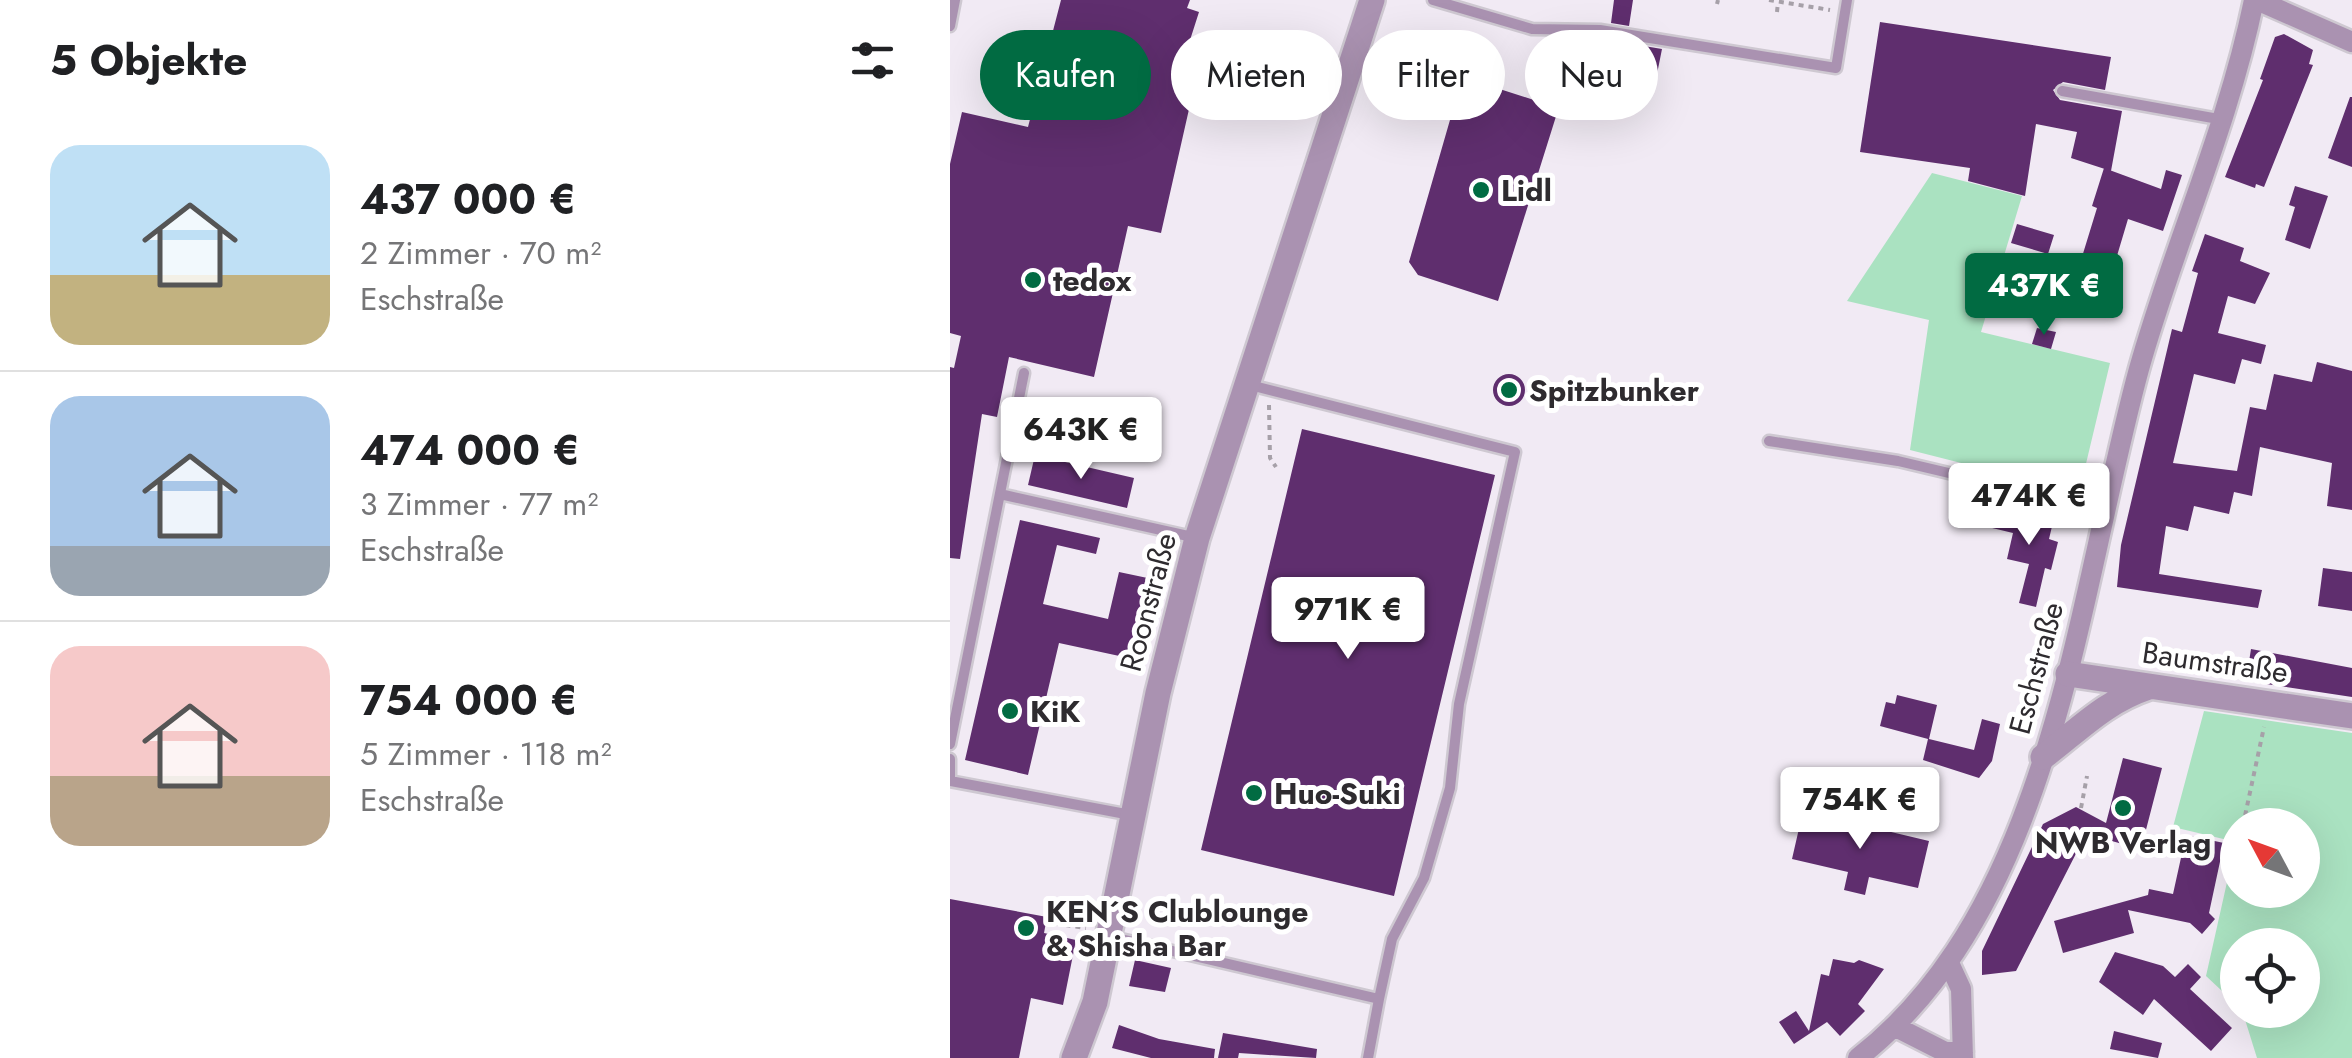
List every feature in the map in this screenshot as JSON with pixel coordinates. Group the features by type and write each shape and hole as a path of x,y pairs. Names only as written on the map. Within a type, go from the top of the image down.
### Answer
{"street":[{"name":"Roonstraße","path":"1074,1058 1095,1002 1097,932 1133,816 1158,693 1198,538 1372,0"},
{"path":"2255,0 2352,42"},
{"name":"Eschstraße","path":"1858,1058 1894,1026 1949,963 2006,854 2043,758 2068,674 2152,328 2226,120 2255,0"},
{"name":"Baumstraße","path":"2068,674 2352,716"},
{"path":"2043,758 2106,705 2154,686"},
{"path":"1894,1026 1945,1052 1963,1055 1961,990 1949,963"}],"lane":[{"path":"950,26 954,0"},
{"path":"1433,0 1532,29 1600,30 1836,68 1846,6"},
{"path":"2062,91 2226,120"},
{"path":"950,744 1024,373"},
{"path":"1246,384 1515,452 1458,704 1450,788 1424,878 1392,939 1368,1058"},
{"path":"1769,441 1898,461 2106,510"},
{"path":"1000,494 1198,538"},
{"path":"950,759 950,779 1133,816"},
{"path":"1097,932 1379,999"}],"path":[{"path":"1769,0 1846,6"},
{"path":"1777,12 1778,2"},
{"path":"1272,391 1270,458 1276,467"},
{"path":"2247,808 2262,740"},
{"path":"2081,808 2087,776"},
{"path":"1056,906 1053,924 1097,932"}],"green space":[{"path":"1932,173 2022,196 1981,332 2110,363 2079,493 1910,450 1929,320 1847,301"},
{"path":"2204,711 2352,733 2352,1058 2257,1058 2248,1028 2320,1028 2320,928 2220,928 2220,989 2206,976 2221,908 2320,908 2320,808 2220,808 2220,838 2173,827"}],"building":[{"name":"tedox","path":"1061,0 1190,0 1187,8 1199,12 1193,30 1171,30 1171,120 1187,120 1161,233 1128,226 1094,377 1009,357 997,417 982,414 960,559 950,558 950,367 954,368 961,336 950,333 950,164 962,112 980,116 980,120 1028,127 1030,120 1151,120 1151,30 1053,30"},
{"path":"1614,0 1633,0 1629,26 1611,23"},
{"path":"1880,22 2111,57 2105,90 2063,82 2053,90 2060,100 2122,111 2111,171 2071,158 2077,132 2036,124 2025,196 1968,181 1970,168 1860,152"},
{"path":"2284,34 2313,50 2309,64 2313,65 2264,187 2256,184 2255,188 2225,177 2263,80 2260,79 2275,37"},
{"name":"Lidl","path":"1505,91 1525,97 1525,120 1555,120 1498,301 1418,275 1409,262 1450,120 1505,120"},
{"path":"2352,97 2352,167 2328,158"},
{"path":"2104,168 2161,189 2166,170 2182,175 2163,231 2128,219 2102,306 2070,296 2097,208 2092,206"},
{"path":"2295,186 2328,196 2310,249 2285,240 2295,207 2289,205"},
{"path":"2017,224 2054,235 2048,254 2011,243"},
{"path":"2205,234 2244,248 2240,261 2270,273 2255,304 2228,296 2218,333 2266,345 2261,364 2242,359 2235,384 2194,374 2173,463 2237,471 2250,407 2266,410 2274,374 2312,382 2317,362 2352,371 2352,510 2327,506 2332,463 2260,447 2252,496 2234,492 2229,514 2194,506 2188,531 2166,526 2159,574 2262,590 2258,608 2117,587 2121,545 2172,329 2182,332 2198,273 2192,271"},
{"path":"2037,328 2056,332 2051,349 2032,344"},
{"name":"Spitzbunker","path":"1509,374 1520,379 1525,390 1520,401 1509,406 1498,401 1493,390 1498,379"},
{"path":"1302,429 1495,475 1394,896 1201,850"},
{"path":"1035,455 1134,478 1127,508 1028,485"},
{"path":"1992,510 2034,520 2036,513 2054,518 2049,539 2058,542 2051,570 2045,568 2036,607 2019,603 2029,564 2007,559 2013,533 1988,527"},
{"path":"1020,520 1100,538 1096,554 1057,545 1043,604 1108,619 1119,572 1157,580 1138,660 1059,643 1028,775 965,760"},
{"path":"2323,568 2352,572 2352,611 2318,606"},
{"path":"2251,649 2352,668 2352,697 2246,681"},
{"path":"1897,695 1937,705 1929,739 1974,750 1982,719 2000,724 1992,761 1979,778 1923,760 1928,739 1880,726 1886,702 1895,704"},
{"path":"2123,758 2162,768 2141,849 2086,834 2016,971 1982,975 1982,951 2043,824 2076,807 2106,823"},
{"path":"1803,811 1929,841 1918,888 1869,877 1865,895 1844,890 1848,872 1792,859"},
{"path":"2186,835 2220,842 2209,913 2215,919 2202,934 2190,923 2128,910 2134,933 2063,953 2054,921 2148,895 2149,889 2173,894"},
{"path":"950,899 1047,917 1044,933 1076,940 1063,1005 1031,998 1019,1058 950,1058"},
{"path":"2115,952 2163,966 2175,977 2188,964 2201,977 2190,989 2220,1017 2220,1028 2232,1028 2211,1051 2154,999 2143,1015 2099,982"},
{"path":"1833,959 1854,963 1859,960 1884,969 1858,1004 1865,1011 1840,1036 1827,1022 1794,1044 1779,1022 1796,1011 1809,1031 1821,974 1829,976"},
{"path":"1135,960 1171,968 1165,992 1129,986"},
{"path":"1119,1025 1159,1039 1215,1049 1214,1058 1151,1058 1112,1048"},
{"path":"2114,1031 2162,1043 2158,1058 2110,1049"},
{"path":"1223,1033 1317,1049 1316,1058 1239,1053 1238,1058 1218,1058"}],"place":[{"name":"Lidl","path":"1481,190"},
{"name":"tedox","path":"1033,280"},
{"name":"Spitzbunker","path":"1509,390"},
{"name":"KiK","path":"1010,711"},
{"name":"Huo-Suki","path":"1254,793"},
{"name":"NWB Verlag","path":"2123,808"},
{"name":"KEN´S Clublounge & Shisha Bar","path":"1026,928"}]}
